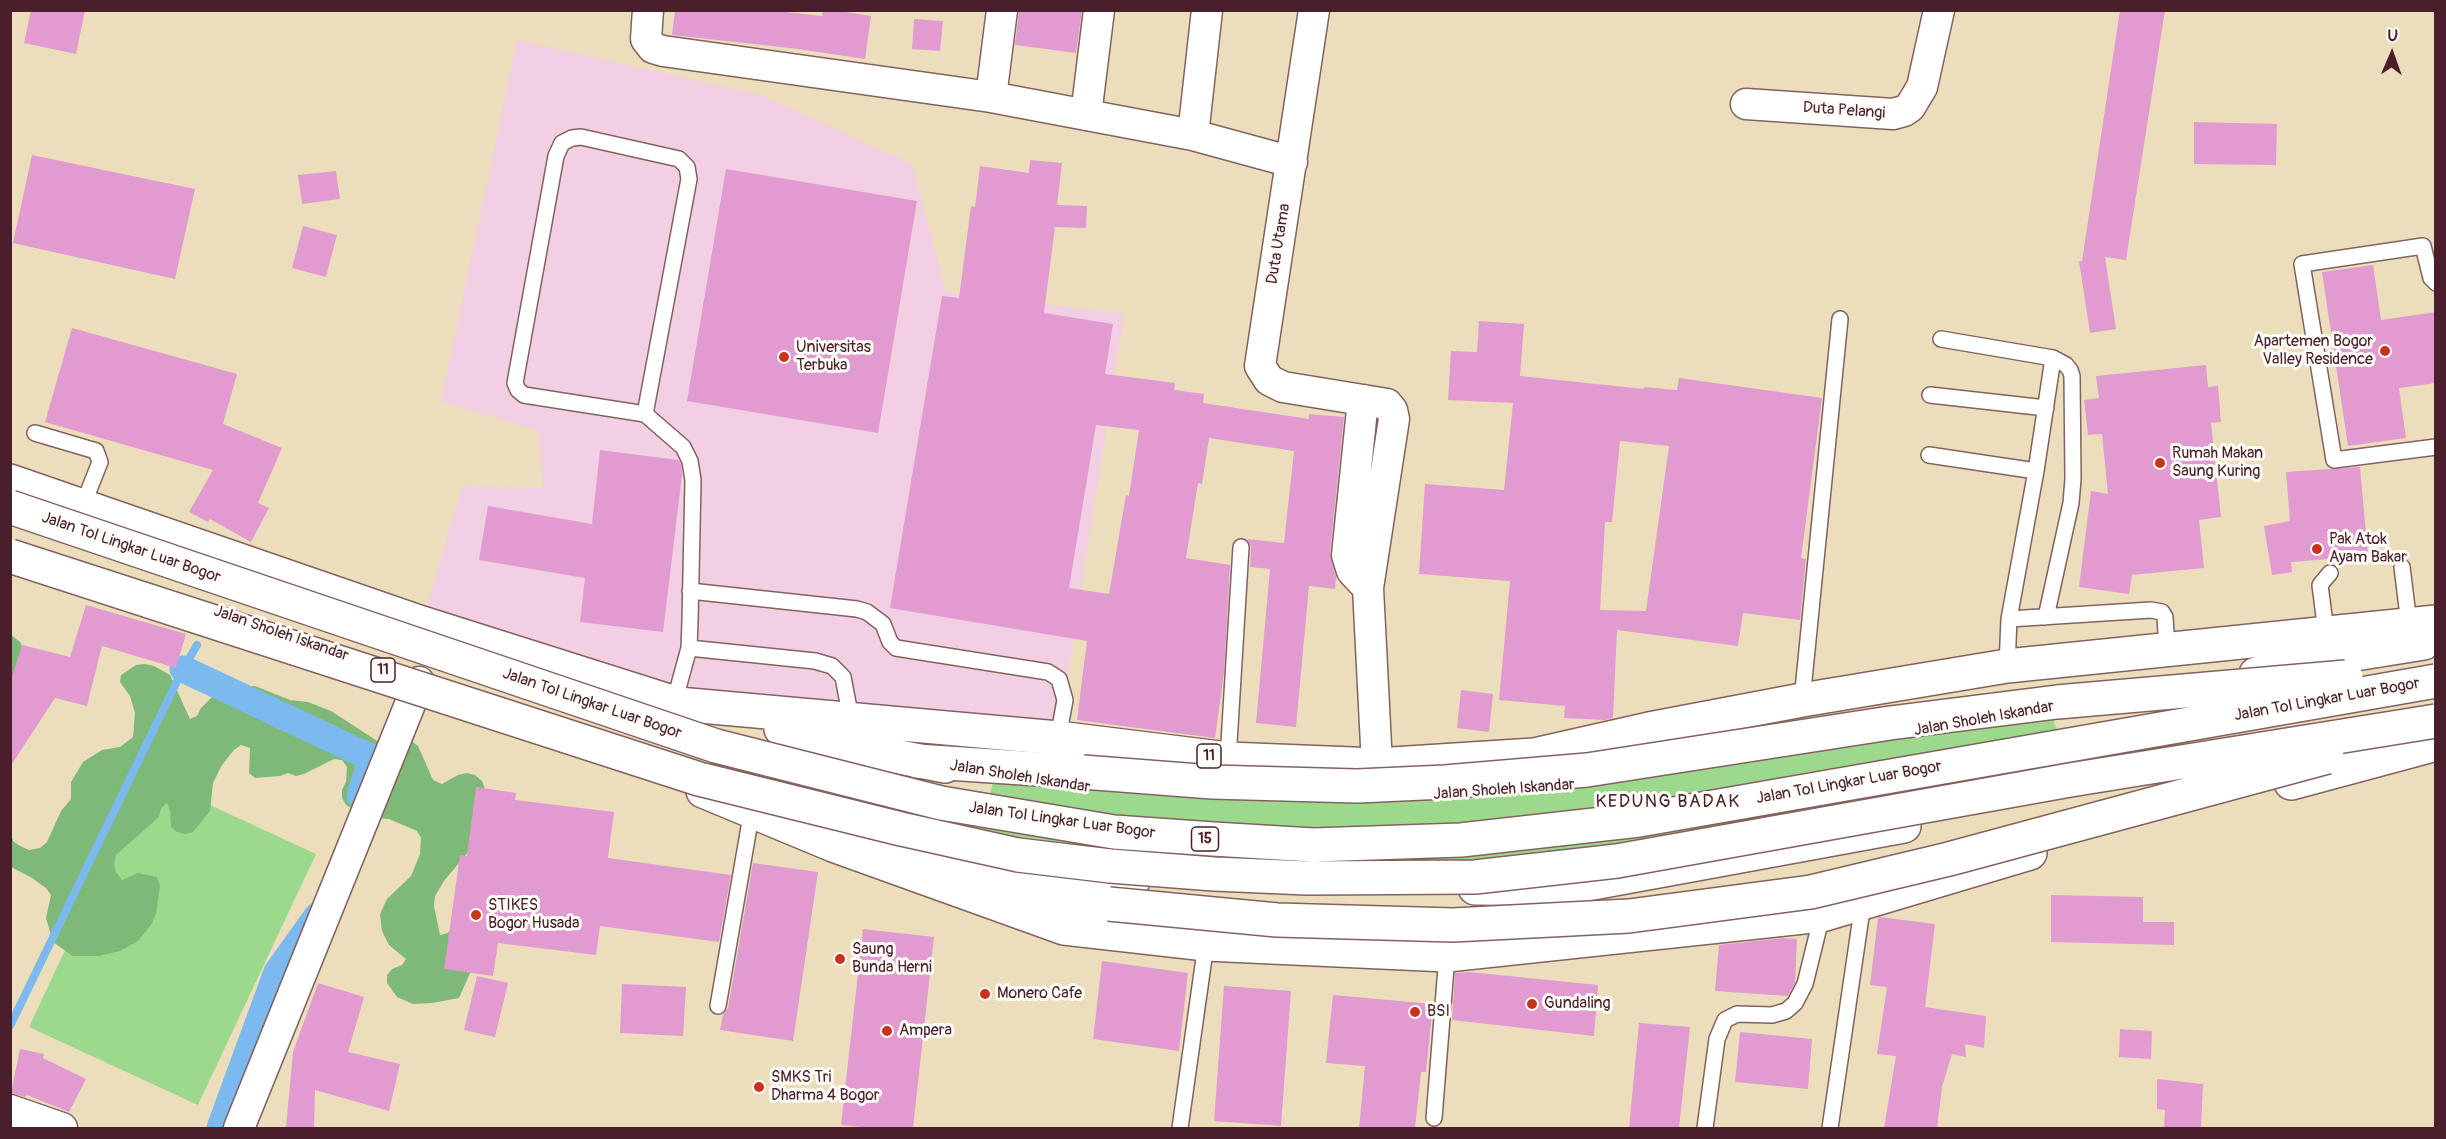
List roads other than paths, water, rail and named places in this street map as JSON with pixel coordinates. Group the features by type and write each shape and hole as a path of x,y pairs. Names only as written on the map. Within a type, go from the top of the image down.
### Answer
{"highway":[{"name":"Jalan Sholeh Iskandar","path":"10,481 422,623 676,704 917,761 1060,786 1215,798 1352,801 1582,785 1761,758 2256,674 2324,660 2427,629"},
{"name":"Jalan Tol Lingkar Luar Bogor","path":"10,507 716,746 941,803 1114,832 1313,845 1461,840 1639,820 2436,681"},
{"name":"Jalan Sholeh Iskandar","path":"10,539 419,682 752,810 833,845 1064,928 1206,944 1446,956 1822,915 2058,845 2420,748"},
{"name":"15","path":"10,556 699,779 1018,855 1110,866 1214,874 1307,878 1475,877 1617,861 2070,780 2436,720"},
{"name":"Jalan Sholeh Iskandar","path":"676,704 1058,738 1228,759 1377,765 1534,755 1649,729 1802,700 2007,666 2326,632 2427,629"},
{"path":"917,761 1212,782 1357,786 1445,782 1587,770 1890,723 2057,702 2436,670"},
{"path":"2256,674 2269,756"},
{"path":"852,833 981,878 1109,904 1277,920 1453,925 1629,916 1811,892 1960,856 2436,728"},
{"name":"Jalan Sholeh Iskandar","path":"752,810 1078,880 1560,889 2269,756 2420,748"}],"street":[{"path":"648,10 646,39 653,48 663,51 991,97 1193,135 1292,162"},
{"path":"1086,115 1099,10"},
{"path":"1193,135 1207,10"},
{"name":"Duta Utama","path":"1314,10 1260,366 1269,380 1283,387 1387,404 1392,410 1394,419 1368,588 1377,765"},
{"name":"Duta Pelangi","path":"1746,104 1893,114 1904,111 1910,107 1922,87 1939,10"},
{"path":"991,97 1000,11"},
{"path":"239,1128 419,682"},
{"path":"10,1110 44,1126"}],"lane":[{"path":"645,414 689,179 687,167 679,159 581,137 572,138 562,143 556,156 515,383 518,390 524,394 645,414 683,447 690,462 693,480 689,648 676,704"},
{"path":"2436,283 2431,278 2423,246 2302,264 2334,460 2436,447"},
{"path":"1802,700 1840,319"},
{"path":"1941,339 2053,358 2070,370 2072,376 2073,479 2071,503 2046,617"},
{"path":"2007,666 2009,619 2036,471 2053,358"},
{"path":"1930,395 2046,408"},
{"path":"36,433 96,451 100,462 83,505"},
{"path":"1929,454 2036,471"},
{"path":"1228,759 1241,547"},
{"path":"2402,567 2427,629"},
{"path":"2326,632 2320,585 2330,573"},
{"path":"690,591 857,609 867,612 883,624 890,642 896,648 1048,672 1059,680 1065,700 1058,738"},
{"path":"2009,619 2151,610 2162,612 2165,617 2167,650"},
{"path":"689,648 815,661 832,666 843,676 851,719"},
{"path":"718,1006 752,810"},
{"path":"1830,1128 1863,902"},
{"path":"1705,1128 1717,1039 1725,1020 1737,1014 1772,1015 1786,1011 1795,1003 1805,984 1822,915"},
{"path":"1180,1128 1206,944"},
{"path":"1434,1118 1446,956"}],"waterway":[{"path":"10,1026 183,669 197,645"},
{"path":"183,669 372,758 360,795"},
{"path":"220,1128 277,972 317,916"}],"place":[{"name":"Apartemen Bogor Valley Residence","path":"2385,351"},
{"name":"Universitas Terbuka","path":"784,357"},
{"name":"Rumah Makan Saung Kuring","path":"2160,463"},
{"name":"Pak Atok Ayam Bakar","path":"2317,549"},
{"name":"STIKES Bogor Husada","path":"476,915"},
{"name":"Saung Bunda Herni","path":"840,959"},
{"name":"Monero Cafe","path":"985,994"},
{"name":"Gundaling","path":"1532,1004"},
{"name":"BSI","path":"1415,1012"},
{"name":"Ampera","path":"887,1031"},
{"name":"SMKS Tri Dharma 4 Bogor","path":"759,1087"}],"district":[{"name":"KEDUNG BADAK","path":"1668,802"}]}
